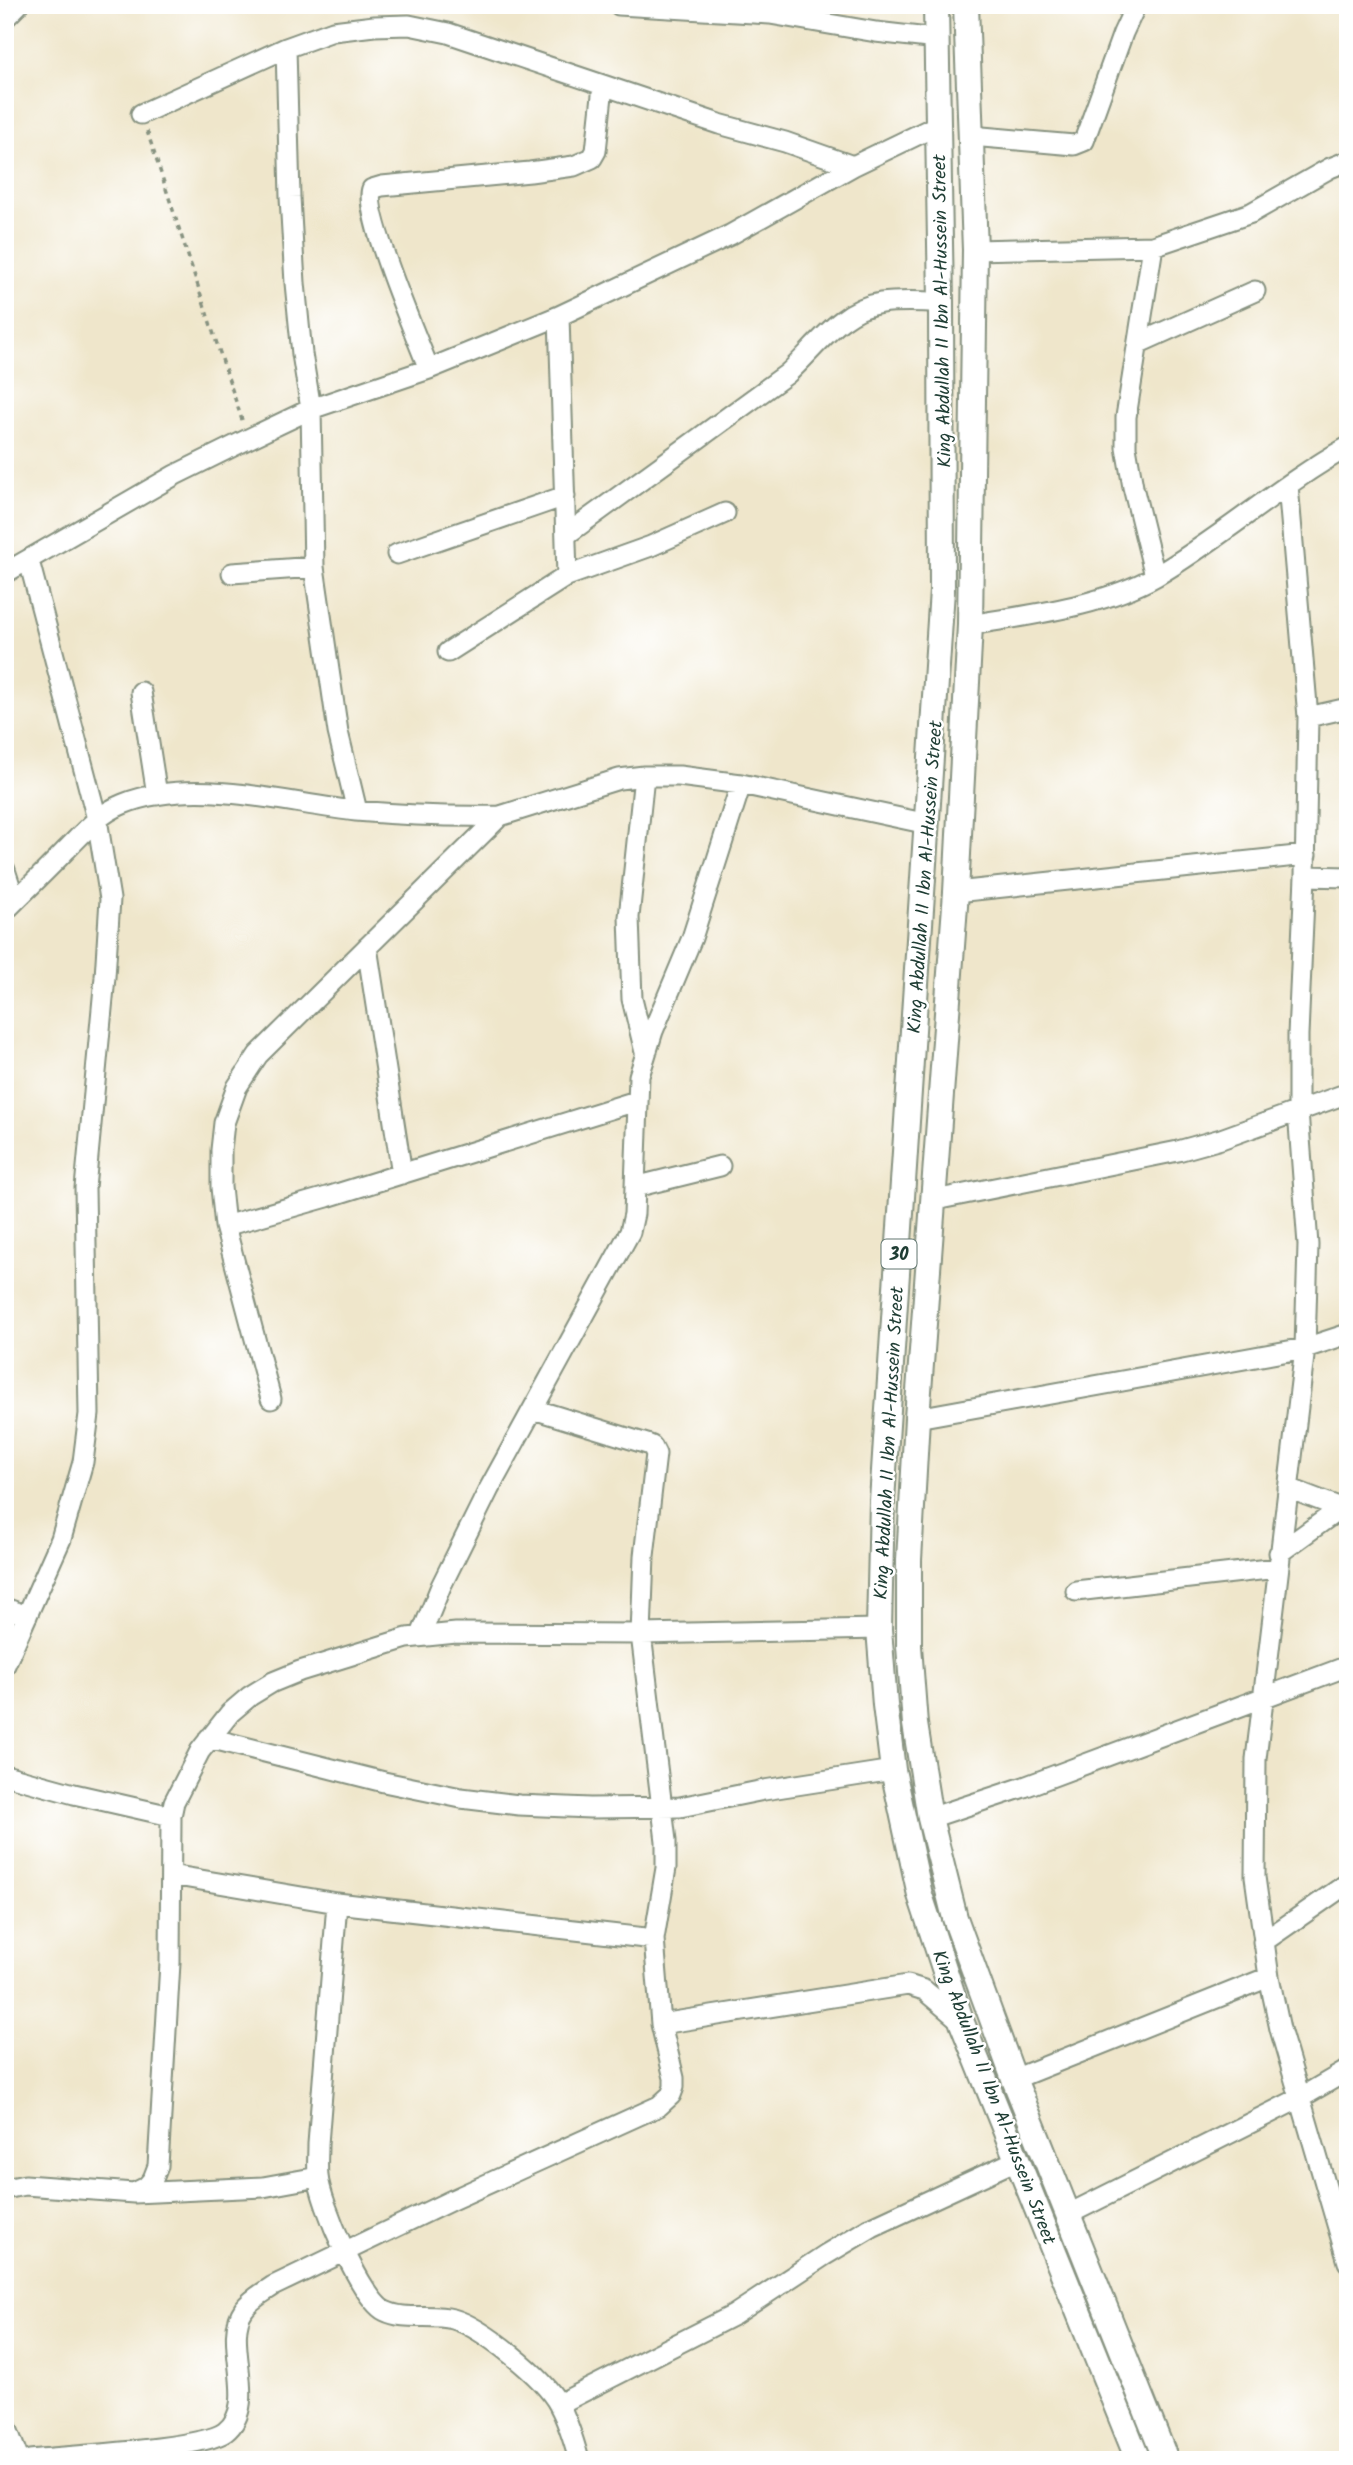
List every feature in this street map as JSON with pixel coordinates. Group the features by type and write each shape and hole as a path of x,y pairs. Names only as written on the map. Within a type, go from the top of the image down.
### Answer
{"main road":[{"name":"King Abdullah II Ibn Al-Hussein Street","path":"936,5 942,590 882,1501 879,1629 893,1770 920,1895 962,2023 1138,2460"},
{"name":"King Abdullah II Ibn Al-Hussein Street","path":"966,5 975,250 970,625 956,892 909,1560 909,1646 915,1724 930,1818 955,1917 1014,2078 1166,2460"},
{"path":"898,1258 930,1258"},
{"path":"896,1292 927,1292"}],"street":[{"path":"5,18 18,5"},
{"path":"619,5 770,10 876,32 937,39"},
{"path":"971,136 1074,145 1084,141 1123,33 1136,5"},
{"path":"141,114 286,48 334,31 409,25 448,33 853,166"},
{"path":"286,48 295,283 311,409 314,567 338,732 357,811"},
{"path":"429,369 382,244 371,201 372,189 530,172 584,163 592,158 596,151 603,86"},
{"path":"5,573 175,475 248,439 311,409 429,369 559,316 730,235 853,166 938,125"},
{"path":"975,250 1153,246 1251,213 1330,168 1348,161"},
{"path":"1153,246 1139,343 1128,395 1126,447 1140,519 1155,576"},
{"path":"1139,343 1255,291"},
{"path":"566,535 787,374 844,317 883,302 941,302"},
{"path":"559,316 567,576"},
{"path":"970,625 1105,597 1155,576 1348,447"},
{"path":"1288,485 1308,717 1306,855 1299,982 1298,1111 1308,1245 1305,1348 1256,1759 1255,1877 1269,1977 1300,2098 1343,2222 1348,2262"},
{"path":"397,554 565,496"},
{"path":"448,652 567,576 639,551 725,513"},
{"path":"7,1658 61,1539 83,1462 89,1414 85,1188 110,898 97,819 29,561"},
{"path":"232,573 314,567"},
{"path":"141,692 157,795"},
{"path":"1308,717 1348,708"},
{"path":"10,906 97,819 122,804 186,791 357,811 500,816 619,779 644,776 690,777 741,784 928,824"},
{"path":"644,776 629,917 632,999 645,1052"},
{"path":"421,1635 470,1526 630,1232 635,1187 639,1076 645,1052 692,938 741,784"},
{"path":"271,1399 225,1226 221,1150 224,1123 237,1087 258,1055 500,816"},
{"path":"956,892 1306,855"},
{"path":"5,870 10,906"},
{"path":"1305,876 1348,877"},
{"path":"367,947 402,1174"},
{"path":"935,1200 1178,1151 1221,1139 1348,1093"},
{"path":"225,1226 636,1101"},
{"path":"635,1187 720,1166"},
{"path":"917,1418 1305,1348 1348,1334"},
{"path":"30,2460 198,2443 225,2432 234,2422 241,2393 237,2331 242,2311 250,2301 273,2286 452,2200 659,2106 671,2095 674,2078 661,2024 654,1939 666,1868 664,1808 641,1634 644,1556 656,1460 654,1450 647,1444 533,1409"},
{"path":"1288,1488 1344,1505"},
{"path":"1076,1591 1278,1560 1344,1505"},
{"path":"5,1608 27,1616"},
{"path":"134,2193 146,2187 153,2179 158,2166 170,1963 171,1816 185,1777 209,1738 230,1713 273,1682 300,1671 421,1635 879,1629"},
{"path":"930,1818 1024,1787 1348,1666"},
{"path":"209,1738 337,1772 461,1798 519,1805 664,1808 893,1770"},
{"path":"5,1775 171,1816"},
{"path":"171,1875 337,1903 654,1939"},
{"path":"1263,1942 1348,1883"},
{"path":"337,1903 318,2144 318,2178 345,2252 370,2300 384,2311 397,2315 431,2315 453,2319 472,2326 512,2355 559,2404 579,2460"},
{"path":"1014,2078 1269,1977"},
{"path":"661,2024 908,1984 923,1990 962,2023"},
{"path":"1069,2214 1300,2098 1348,2070"},
{"path":"559,2404 734,2315 872,2227 1019,2160"},
{"path":"5,2189 24,2185 134,2193 263,2187 318,2178"},
{"path":"5,2423 19,2460"}],"path":[{"path":"141,114 248,439"}]}
